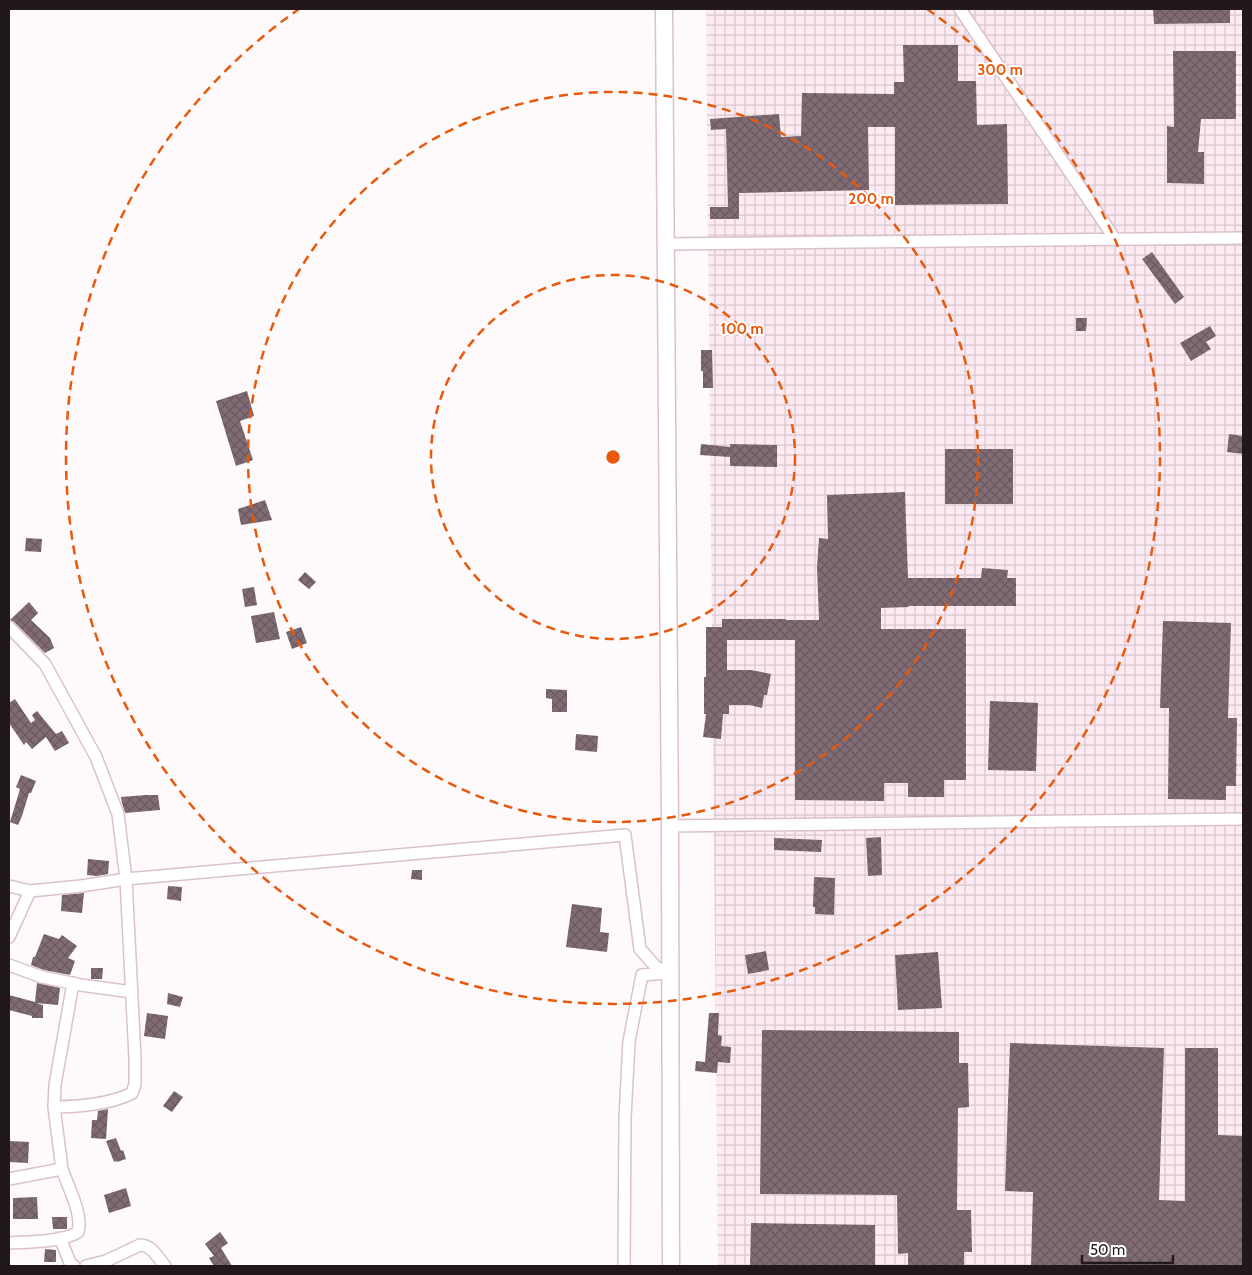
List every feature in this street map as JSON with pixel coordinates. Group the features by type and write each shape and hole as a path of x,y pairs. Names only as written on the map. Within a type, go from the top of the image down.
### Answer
{"street":[{"path":"664,9 671,1266"},
{"path":"960,9 1115,239"},
{"path":"665,244 1243,238"},
{"path":"9,627 45,664 96,757 118,814 126,879 135,1084 132,1093 125,1096 76,1107 54,1107"},
{"path":"670,826 1243,819"},
{"path":"9,886 30,891 126,879 625,836 640,948 656,967 670,973"},
{"path":"9,937 30,891"},
{"path":"9,965 42,977 73,984 132,992"},
{"path":"624,1266 629,1041 642,974 670,973"},
{"path":"9,1243 47,1240 75,1234 78,1232 80,1224 62,1170 54,1107 73,984"},
{"path":"9,1179 62,1170"},
{"path":"60,1238 71,1264 74,1266"},
{"path":"86,1266 106,1260 140,1245 145,1245 152,1250 165,1266"}],"shaded area":[{"path":"706,9 1243,9 1243,1266 718,1266"}],"building":[{"path":"1153,9 1230,9 1230,23 1154,24"},
{"path":"903,45 958,45 958,81 976,81 977,125 1007,124 1008,204 895,205 895,127 868,127 869,190 739,193 739,219 710,219 710,207 728,207 726,129 711,130 710,119 779,114 781,137 801,136 802,93 894,94 894,82 904,82"},
{"path":"1173,51 1236,51 1236,119 1201,119 1198,152 1204,152 1204,184 1167,183 1167,126 1174,127"},
{"path":"1152,252 1184,297 1175,304 1142,259"},
{"path":"1076,318 1087,318 1086,331 1076,331"},
{"path":"1210,326 1216,336 1206,342 1211,349 1191,361 1180,343"},
{"path":"701,350 712,350 713,388 703,388"},
{"path":"247,391 254,416 240,421 253,460 236,466 216,401"},
{"path":"1229,434 1243,436 1243,454 1227,452"},
{"path":"701,444 730,447 730,444 777,445 777,467 730,466 730,457 700,455"},
{"path":"945,449 1013,449 1013,504 945,504"},
{"path":"905,492 908,578 981,578 982,568 1008,570 1007,578 1016,578 1016,606 908,606 881,608 881,629 966,629 966,780 944,780 944,797 908,797 908,783 884,783 884,801 795,800 795,640 727,640 727,670 751,670 771,674 767,695 764,695 762,708 750,705 729,705 729,714 723,714 721,739 703,737 706,714 704,714 704,677 706,677 706,627 722,627 722,619 819,620 817,567 819,538 828,539 827,495"},
{"path":"265,500 272,520 241,525 238,509"},
{"path":"26,538 42,539 41,552 25,551"},
{"path":"305,572 316,582 309,589 298,580"},
{"path":"254,587 257,605 245,607 242,589"},
{"path":"29,602 38,613 31,620 50,638 54,648 45,653 10,620"},
{"path":"274,612 280,639 256,643 251,616"},
{"path":"1163,621 1231,623 1228,718 1237,718 1236,786 1226,786 1226,800 1168,799 1169,708 1160,708"},
{"path":"301,627 307,643 292,649 286,632"},
{"path":"546,689 567,690 567,712 552,712 552,699 546,698"},
{"path":"15,699 31,723 35,720 32,715 37,711 56,734 62,731 69,743 55,751 46,737 32,749 26,742 24,745 9,723 9,703"},
{"path":"990,701 1038,703 1036,771 988,770"},
{"path":"576,734 598,736 597,752 575,750"},
{"path":"21,775 36,781 31,793 29,793 18,825 10,822 20,789 16,787"},
{"path":"158,795 160,810 125,813 121,797"},
{"path":"881,837 882,875 868,876 866,838"},
{"path":"774,838 822,840 821,852 774,850"},
{"path":"88,859 109,861 108,874 87,875"},
{"path":"412,870 422,870 422,880 411,879"},
{"path":"814,877 835,878 834,915 815,914 815,907 813,907"},
{"path":"168,886 182,887 181,901 167,899"},
{"path":"84,893 82,913 61,911 62,895"},
{"path":"572,904 602,908 600,932 609,933 607,952 566,947"},
{"path":"44,934 59,939 62,935 77,946 68,958 75,961 70,975 44,970 31,965"},
{"path":"766,951 769,970 748,974 745,955"},
{"path":"938,952 942,1008 898,1010 895,955"},
{"path":"91,968 103,968 102,979 91,979"},
{"path":"37,983 60,988 58,1005 36,1003 43,1005 43,1018 32,1018 32,1016 9,1010 9,995 35,1002"},
{"path":"168,993 183,997 180,1007 167,1004"},
{"path":"147,1013 168,1016 165,1039 144,1036"},
{"path":"709,1013 719,1013 718,1035 722,1036 721,1046 731,1047 730,1063 718,1062 717,1073 695,1071 696,1061 705,1062"},
{"path":"762,1030 959,1032 959,1063 968,1063 969,1107 958,1108 957,1210 971,1210 972,1252 964,1252 964,1266 908,1266 908,1253 898,1254 897,1195 760,1194"},
{"path":"1010,1043 1164,1048 1159,1200 1185,1201 1185,1048 1218,1048 1218,1135 1243,1136 1243,1266 1031,1266 1033,1192 1005,1191"},
{"path":"174,1091 183,1097 172,1112 163,1106"},
{"path":"108,1109 106,1139 91,1138 92,1120 97,1120 98,1111"},
{"path":"116,1138 126,1159 114,1162 106,1141"},
{"path":"9,1141 29,1142 28,1163 9,1162"},
{"path":"126,1188 131,1206 109,1213 104,1195"},
{"path":"37,1197 38,1219 13,1219 13,1198"},
{"path":"52,1217 67,1217 67,1229 53,1229"},
{"path":"751,1223 875,1225 875,1266 750,1266"},
{"path":"220,1232 228,1243 221,1248 232,1266 214,1266 209,1258 214,1256 205,1244"},
{"path":"45,1249 56,1250 56,1262 44,1262"}]}
